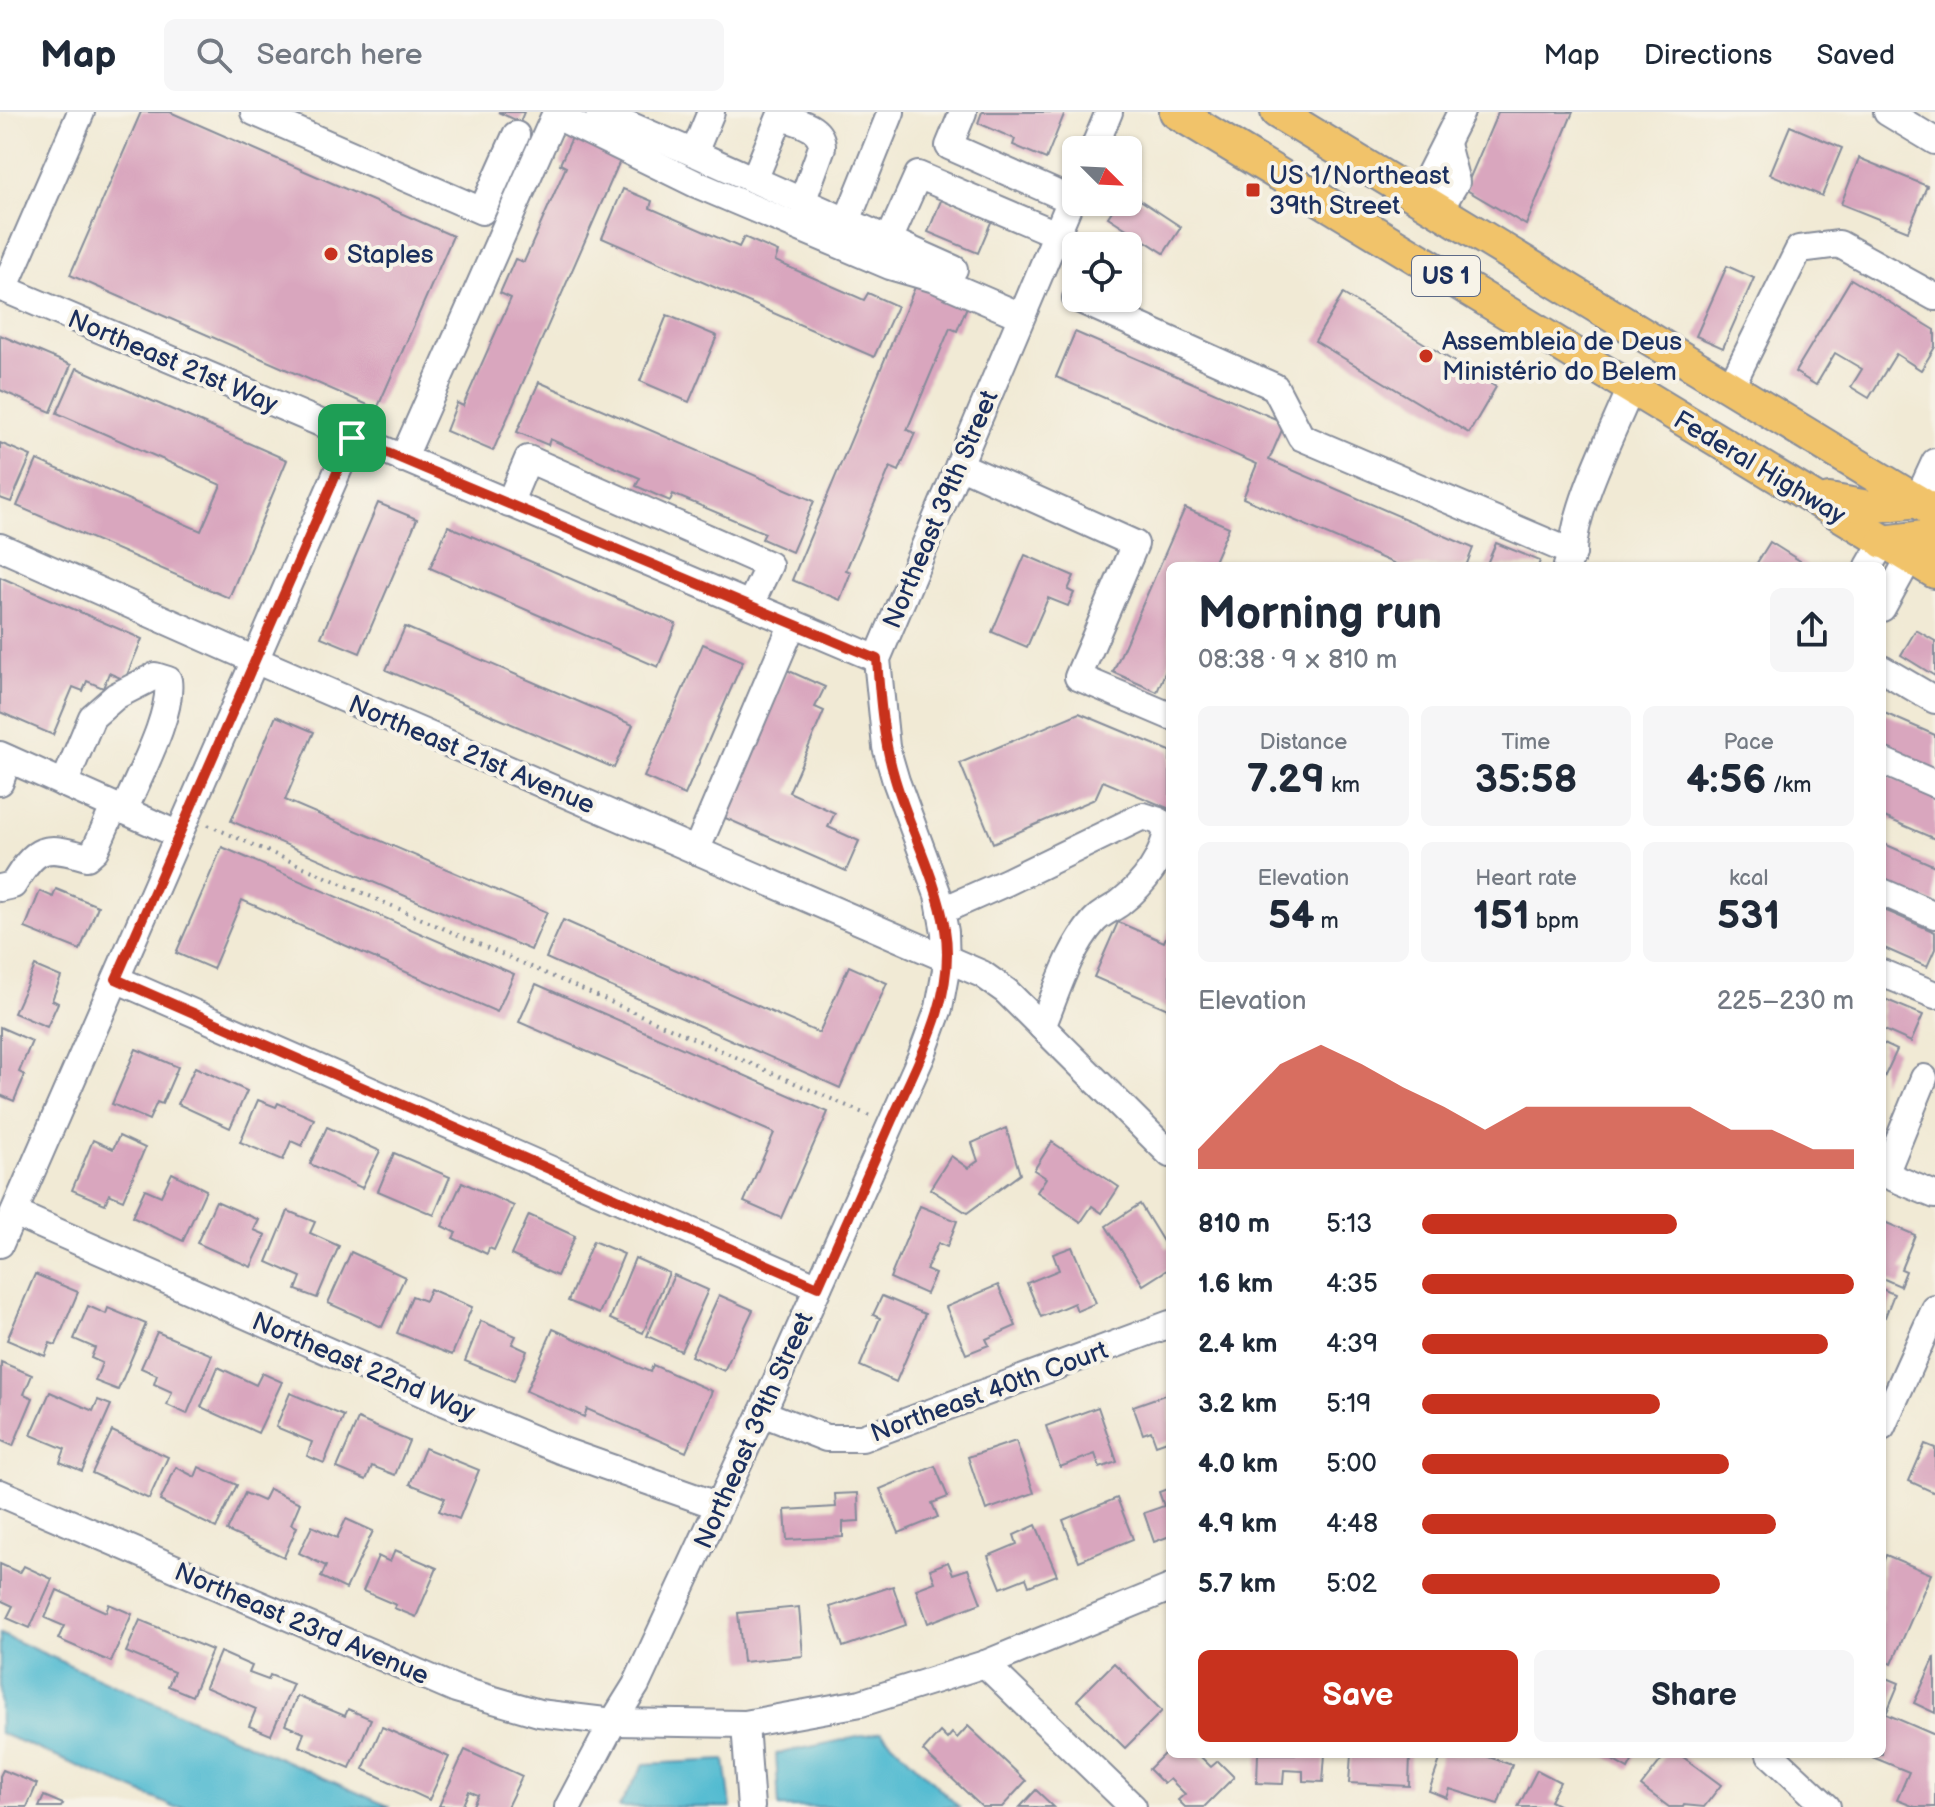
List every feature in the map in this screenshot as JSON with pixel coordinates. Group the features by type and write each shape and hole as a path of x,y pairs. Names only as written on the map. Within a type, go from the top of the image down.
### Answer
{"main road":[{"name":"Federal Highway","path":"1176,112 1810,497 1876,554"},
{"name":"Federal Highway","path":"1277,112 1926,507"},
{"path":"1810,497 1868,507 1926,507"},
{"path":"1876,554 1924,537 1927,556"}],"street":[{"path":"2,288 81,112"},
{"path":"254,112 482,211 516,135"},
{"path":"599,112 1028,299"},
{"path":"694,153 711,112"},
{"path":"847,221 891,112"},
{"path":"963,112 949,146 1062,190"},
{"path":"1099,136 1109,112"},
{"path":"1429,203 1456,182 1446,144 1461,112"},
{"path":"1887,112 1935,141"},
{"path":"754,180 782,114 814,129 822,139 822,147 802,202"},
{"path":"403,459 555,115 696,184 890,266 1028,299 1062,298"},
{"path":"889,240 918,175 1056,234"},
{"name":"Northeast 39th Street","path":"568,1807 636,1685 762,1413 921,1057 939,1008 946,959 945,932 941,911 886,747 877,659 1064,216"},
{"path":"1730,388 1799,249 1839,244 1935,297"},
{"name":"Northeast 21st Way","path":"2,288 877,659"},
{"path":"1107,312 1275,387 1301,437 1570,560 1581,511 1631,388"},
{"path":"0,1244 352,438"},
{"path":"509,504 528,459 769,565 750,605"},
{"path":"1926,507 1935,462"},
{"path":"959,465 1135,544 1078,677 1166,714"},
{"name":"Northeast 21st Avenue","path":"0,547 982,974 1042,1027 1166,1150"},
{"path":"1886,603 1927,556"},
{"path":"696,851 793,623"},
{"path":"1886,671 1935,700"},
{"path":"0,888 13,885 30,858 49,850 66,850 87,857 95,850 119,809 164,715 170,694 168,680 155,676 116,696 92,717 64,784"},
{"path":"1886,763 1935,784"},
{"path":"3,766 64,784 119,809 183,826"},
{"path":"941,911 1143,816 1159,821 1166,830"},
{"path":"1042,1027 1076,947 1096,918 1132,892 1150,872 1163,850 1166,836"},
{"path":"1886,894 1935,915"},
{"path":"1886,975 1935,995"},
{"path":"116,979 818,1287"},
{"path":"1886,1168 1924,1078"},
{"path":"1886,1174 1935,1195"},
{"name":"Northeast 22nd Way","path":"14,1213 432,1397 560,1450 719,1506"},
{"path":"1886,1418 1935,1309"},
{"name":"Northeast 40th Court","path":"762,1413 826,1438 862,1438 1166,1325"},
{"name":"Northeast 23rd Avenue","path":"0,1493 456,1689 539,1713 613,1722 745,1724 861,1703 985,1664 1166,1590"},
{"path":"985,1664 1133,1807"},
{"path":"745,1724 751,1807"},
{"path":"1774,1758 1827,1807"}],"path":[{"path":"183,826 890,1124"}],"water":[{"path":"0,1634 390,1807 174,1807 0,1733"},
{"path":"881,1732 959,1807 779,1807 776,1754"},
{"path":"725,1760 731,1807 619,1807 644,1764"}],"building":[{"path":"141,112 170,112 453,236 377,409 70,275"},
{"path":"498,112 524,112 520,122"},
{"path":"982,112 1065,112 1046,159 1013,145 1015,139 978,123"},
{"path":"1498,112 1573,112 1526,225 1465,189"},
{"path":"1790,126 1842,148 1822,196 1770,174"},
{"path":"574,133 623,154 493,451 446,431 457,403 463,406 511,298 500,293 515,259 524,262 566,167 560,164"},
{"path":"1859,158 1927,186 1908,231 1841,204"},
{"path":"623,189 652,201 650,208 739,247 744,237 778,252 775,261 864,300 868,293 897,306 874,357 602,238"},
{"path":"942,198 992,220 978,253 928,232"},
{"path":"1142,201 1181,227 1164,253 1142,239 1142,232 1131,232 1108,217 1142,216"},
{"path":"1727,266 1754,278 1723,348 1696,336"},
{"path":"1851,279 1935,330 1935,347 1921,370 1896,354 1869,398 1851,387 1862,369 1835,353 1816,385 1795,372"},
{"path":"918,280 969,302 957,331 950,328 907,430 915,433 899,471 890,467 846,570 851,572 840,600 792,580"},
{"path":"1343,294 1496,387 1469,433 1315,341"},
{"path":"667,315 717,336 689,402 640,381"},
{"path":"1075,332 1285,423 1269,460 1473,548 1468,562 1391,562 1243,498 1257,464 1056,377"},
{"path":"0,335 71,365 51,412 0,390"},
{"path":"77,368 287,460 229,598 17,506 37,460 201,531 221,485 57,413"},
{"path":"539,382 814,501 792,552 762,539 765,533 673,494 670,501 636,486 640,478 550,439 548,445 517,432"},
{"path":"0,443 31,456 11,502 0,498"},
{"path":"378,503 417,519 360,653 321,637"},
{"path":"1185,508 1229,527 1214,562 1166,562 1166,671 1157,692 1113,672"},
{"path":"448,526 676,624 658,667 430,568"},
{"path":"1770,542 1802,562 1758,562"},
{"path":"1496,543 1540,561 1540,562 1488,562"},
{"path":"1025,555 1074,576 1068,590 1074,593 1068,606 1048,598 1027,647 992,632"},
{"path":"0,577 142,639 125,680 109,673 103,688 87,681 83,691 73,687 53,735 0,712"},
{"path":"405,627 633,725 614,768 386,670"},
{"path":"1916,630 1935,641 1935,676 1901,655"},
{"path":"703,644 743,661 685,795 644,777"},
{"path":"787,670 825,687 815,707 824,711 789,792 835,813 828,827 859,841 846,871 723,817"},
{"path":"1079,713 1166,749 1166,807 1103,781 1095,799 993,843 960,763"},
{"path":"1886,714 1935,735 1935,774 1886,753"},
{"path":"276,716 314,732 285,800 547,912 531,950 231,821"},
{"path":"1886,775 1935,796 1935,839 1886,818"},
{"path":"1886,845 1935,866 1935,903 1886,887"},
{"path":"222,847 514,974 497,1012 242,900 213,969 176,953"},
{"path":"56,889 98,906 80,950 25,928 40,891 53,897"},
{"path":"1886,911 1935,932 1935,949 1927,967 1886,949"},
{"path":"563,920 819,1033 849,966 887,983 840,1088 546,958"},
{"path":"1118,922 1164,942 1166,937 1166,1008 1094,977"},
{"path":"35,966 61,977 52,1000 58,1003 47,1027 14,1013"},
{"path":"536,984 828,1112 781,1218 744,1202 774,1133 519,1022"},
{"path":"1886,1000 1923,1015 1911,1042 1886,1031"},
{"path":"0,1027 32,1041 19,1072 25,1075 14,1101 0,1095"},
{"path":"1886,1045 1897,1050 1886,1073"},
{"path":"136,1049 178,1067 162,1104 157,1102 149,1120 112,1104"},
{"path":"195,1067 247,1091 230,1128 178,1104"},
{"path":"258,1100 276,1107 278,1103 314,1119 302,1146 291,1141 283,1160 240,1142"},
{"path":"327,1127 380,1151 362,1188 310,1164"},
{"path":"1006,1128 1020,1174 967,1213 930,1189 951,1156 968,1168 978,1161 972,1143"},
{"path":"119,1136 145,1148 123,1200 109,1194 105,1204 72,1190 93,1140 113,1149"},
{"path":"1052,1142 1119,1187 1102,1213 1092,1206 1081,1222 1037,1192 1046,1178 1034,1170"},
{"path":"394,1153 450,1177 434,1215 378,1191"},
{"path":"172,1173 206,1190 183,1241 132,1217 145,1189 161,1196"},
{"path":"462,1182 514,1206 494,1250 489,1248 487,1254 453,1238 456,1233 442,1226"},
{"path":"216,1201 259,1220 254,1230 266,1235 251,1267 197,1243"},
{"path":"1140,1204 1166,1246 1166,1271 1143,1285 1106,1226"},
{"path":"920,1206 957,1221 947,1247 938,1243 926,1270 935,1274 926,1294 890,1278"},
{"path":"288,1211 315,1222 310,1233 339,1246 317,1298 296,1290 301,1277 267,1262"},
{"path":"529,1215 575,1236 557,1276 511,1255"},
{"path":"1886,1223 1915,1235 1901,1269 1906,1271 1900,1286 1886,1280"},
{"path":"593,1241 624,1254 599,1314 568,1301"},
{"path":"1072,1247 1096,1303 1077,1311 1074,1303 1041,1317 1027,1283 1059,1270 1053,1254"},
{"path":"351,1252 405,1277 382,1327 328,1303"},
{"path":"635,1258 669,1273 643,1333 610,1319"},
{"path":"35,1274 78,1292 56,1345 50,1343 45,1356 7,1340"},
{"path":"674,1275 708,1290 681,1351 647,1336"},
{"path":"998,1285 1016,1326 986,1339 989,1345 966,1354 946,1307"},
{"path":"430,1289 472,1307 452,1355 397,1333 412,1296 425,1301"},
{"path":"1886,1291 1894,1294 1886,1314"},
{"path":"719,1295 753,1310 724,1371 691,1356"},
{"path":"882,1296 925,1314 896,1382 860,1366 880,1318 873,1315"},
{"path":"88,1306 106,1314 108,1308 146,1324 118,1390 95,1381 102,1363 91,1358 95,1348 74,1339"},
{"path":"481,1321 516,1336 512,1344 527,1351 514,1381 465,1361"},
{"path":"553,1329 650,1372 653,1365 712,1391 686,1452 587,1409 584,1417 526,1391"},
{"path":"157,1332 212,1355 187,1414 167,1405 172,1392 154,1384 157,1375 141,1368"},
{"path":"1,1362 32,1375 24,1394 33,1398 13,1446 0,1440"},
{"path":"218,1367 256,1385 262,1373 282,1382 258,1433 201,1407"},
{"path":"50,1392 93,1411 98,1400 111,1405 82,1471 60,1462 65,1449 31,1435"},
{"path":"290,1393 344,1416 324,1463 307,1456 312,1442 276,1427"},
{"path":"1166,1394 1166,1441 1156,1445 1151,1431 1143,1434 1133,1406"},
{"path":"1098,1407 1117,1462 1100,1468 1095,1454 1060,1467 1046,1426"},
{"path":"358,1419 409,1441 395,1475 372,1466 366,1480 337,1468"},
{"path":"112,1431 168,1457 149,1499 92,1473"},
{"path":"1016,1441 1034,1493 986,1510 968,1457"},
{"path":"1925,1444 1935,1448 1935,1493 1909,1481"},
{"path":"425,1448 479,1470 459,1519 439,1511 445,1498 410,1484"},
{"path":"935,1466 948,1497 932,1503 938,1517 899,1533 880,1489"},
{"path":"176,1467 195,1477 199,1467 237,1485 216,1528 160,1501"},
{"path":"269,1489 300,1503 291,1524 297,1527 284,1557 227,1531 245,1493 263,1501"},
{"path":"1166,1489 1166,1538 1154,1542 1144,1513 1164,1506 1159,1492"},
{"path":"858,1493 859,1521 843,1522 843,1537 787,1540 785,1510 836,1507 835,1494"},
{"path":"1117,1498 1133,1539 1079,1561 1063,1520"},
{"path":"346,1519 373,1531 346,1589 321,1577 326,1566 299,1553 312,1526 337,1538"},
{"path":"1036,1525 1057,1575 1029,1586 1026,1578 1001,1588 988,1556 1017,1544 1014,1535"},
{"path":"395,1550 437,1568 416,1617 363,1591 378,1556 390,1562"},
{"path":"1886,1555 1931,1574 1892,1664 1886,1662"},
{"path":"948,1562 953,1574 968,1569 981,1603 928,1623 916,1589 935,1582 930,1569"},
{"path":"0,1564 20,1573 24,1566 52,1579 30,1628 7,1618 13,1606 0,1600"},
{"path":"893,1586 906,1625 843,1647 830,1607"},
{"path":"57,1590 106,1612 109,1604 132,1614 111,1662 58,1639 64,1626 45,1618"},
{"path":"799,1607 803,1656 743,1662 738,1613"},
{"path":"140,1620 212,1650 192,1696 168,1686 174,1672 126,1652"},
{"path":"220,1652 252,1666 249,1673 268,1680 270,1675 293,1684 271,1735 249,1726 256,1709 205,1687"},
{"path":"1935,1657 1935,1713 1914,1703"},
{"path":"1114,1663 1162,1711 1125,1748 1077,1700"},
{"path":"1886,1678 1899,1683 1886,1714"},
{"path":"297,1696 345,1716 348,1709 371,1719 350,1768 299,1746 304,1733 285,1725"},
{"path":"1886,1714 1935,1735 1935,1807 1915,1807 1897,1800 1909,1772 1875,1758 1886,1758"},
{"path":"968,1726 1026,1781 1002,1807 982,1807 923,1751 940,1732 947,1739 952,1733 957,1738"},
{"path":"382,1727 449,1757 429,1800 363,1769"},
{"path":"465,1750 522,1776 507,1807 472,1807 478,1795 469,1791 462,1807 439,1806"},
{"path":"1166,1752 1166,1758 1202,1758 1211,1767 1218,1761 1234,1777 1204,1807 1185,1807 1178,1800 1185,1794 1170,1779 1164,1784 1149,1769"},
{"path":"1258,1758 1325,1758 1323,1782 1303,1781 1303,1771 1284,1770 1283,1784 1257,1783"},
{"path":"1351,1758 1410,1758 1409,1786 1349,1783"},
{"path":"1441,1758 1492,1758 1512,1765 1498,1804 1450,1789 1447,1798 1429,1791"},
{"path":"1609,1758 1634,1758 1628,1769"},
{"path":"1663,1758 1684,1758 1721,1785 1704,1807 1669,1807 1641,1786"},
{"path":"3,1770 37,1784 27,1807 0,1807 0,1776"},
{"path":"1537,1770 1560,1782 1550,1801 1562,1807 1518,1807"},
{"path":"1036,1790 1054,1807 1020,1807"},
{"path":"44,1796 63,1804 61,1807 39,1807"}],"place":[{"name":"US 1/Northeast 39th Street","path":"1253,190"},
{"name":"Staples","path":"331,254"},
{"name":"Assembleia de Deus Ministério do Belem","path":"1426,356"}],"route":[{"path":"352,438 877,659 886,747 938,895 945,932 946,970 939,1008 921,1057 818,1287 116,979 352,438"}]}
